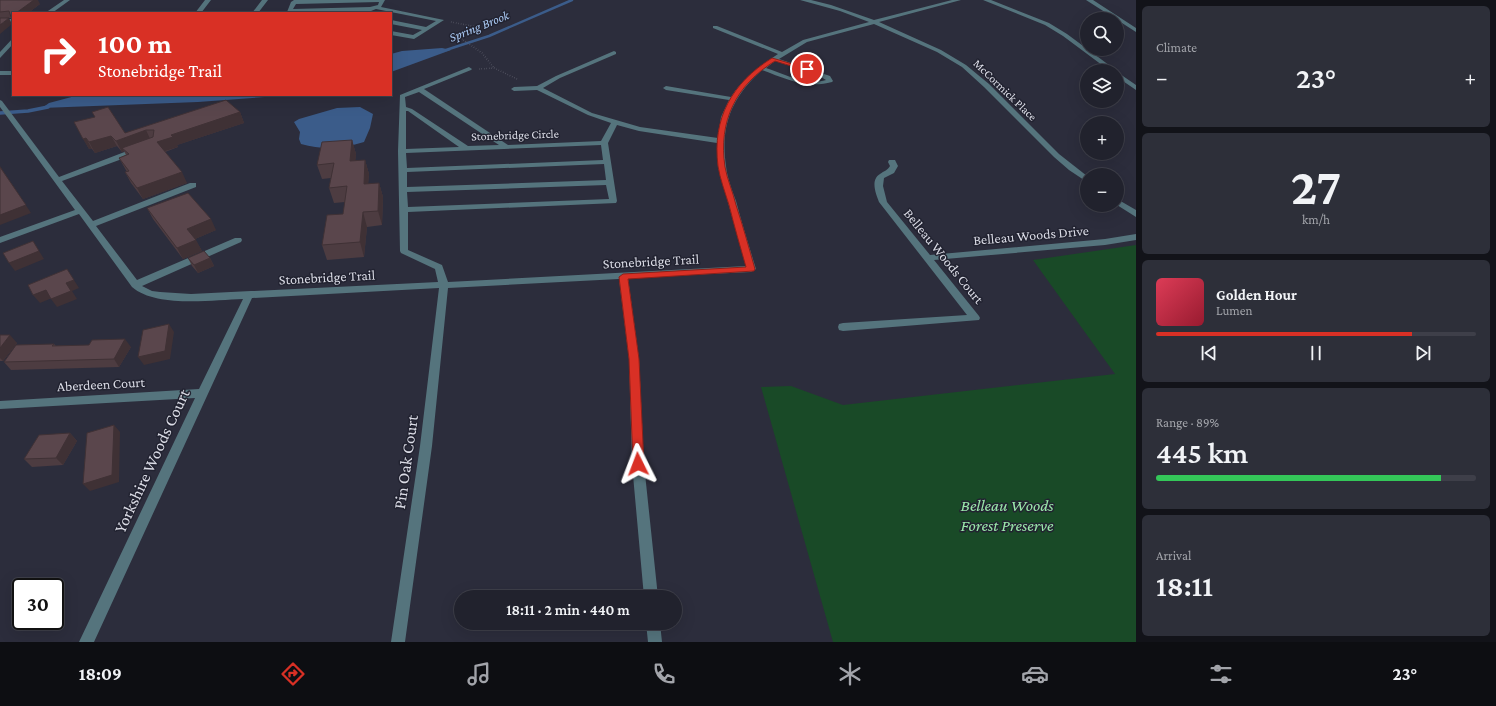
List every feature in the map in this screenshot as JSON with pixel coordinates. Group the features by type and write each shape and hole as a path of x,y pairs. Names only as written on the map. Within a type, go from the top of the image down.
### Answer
{"street":[{"path":"49,12 67,0"},
{"path":"199,12 208,0"},
{"path":"256,12 265,0"},
{"path":"380,10 382,0 294,2 289,11 380,10 441,20"},
{"name":"McCormick Place","path":"803,0 848,11 941,52 965,67 979,78 1057,157 1080,175"},
{"path":"538,88 590,114 639,129 720,140 723,122 732,99 744,83 761,68 782,54 805,42 958,0"},
{"path":"986,0 1047,24 1065,35 1104,64"},
{"path":"1089,0 1136,30"},
{"path":"346,10 349,1"},
{"path":"929,2 938,5"},
{"path":"392,33 414,38 441,20"},
{"path":"0,21 12,21"},
{"path":"392,22 427,29"},
{"path":"715,27 782,54"},
{"path":"0,56 12,42"},
{"path":"514,89 538,88 558,77 614,53"},
{"path":"761,68 813,84 823,84 830,81 828,77 818,73 774,59"},
{"path":"444,285 439,267 404,251 402,96 469,69"},
{"path":"0,73 12,73"},
{"path":"1124,79 1136,88"},
{"path":"666,88 732,99"},
{"path":"419,89 508,147"},
{"name":"Stonebridge Trail","path":"0,103 135,285 142,292 164,296 190,297 249,295 623,277 751,269 722,167 720,140"},
{"path":"402,108 410,110 467,149"},
{"path":"403,210 613,201 604,144 606,137 615,122"},
{"name":"Stonebridge Circle","path":"402,151 604,144"},
{"path":"57,180 148,147"},
{"path":"403,170 607,162"},
{"name":"Belleau Woods Court","path":"843,327 976,318 890,212 880,194 878,182 880,177 891,171 894,166 892,162"},
{"path":"403,190 610,182"},
{"path":"90,225 193,184"},
{"path":"1124,206 1136,214"},
{"path":"0,240 80,211"},
{"name":"Belleau Woods Drive","path":"928,258 1104,242 1136,236"},
{"path":"135,285 238,240"},
{"path":"623,277 634,359 638,464 650,590"},
{"name":"Pin Oak Court","path":"398,642 426,446 444,285"},
{"name":"Yorkshire Woods Court","path":"86,642 249,295"},
{"name":"Aberdeen Court","path":"0,405 203,393"},
{"path":"654,630 655,642"}],"path":[{"path":"441,20 477,27 462,39 482,53 494,68"},
{"path":"469,69 494,68 538,88"}],"green space":[{"name":"Belleau Woods Forest Preserve","path":"1136,245 1136,642 833,642 761,387 791,386 843,405 1115,374 1033,260"}],"water":[{"path":"442,48 451,50 392,72 392,54 402,51"},
{"path":"75,96 279,96 198,102 42,108 49,103"},
{"path":"360,107 373,114 370,128 364,142 332,148 301,144 299,139 300,132 294,122 299,119 337,108"}],"building":[{"path":"0,0 34,0 17,12 12,12 11,17 9,11 0,12"},
{"path":"0,18 9,18 0,25"},
{"path":"226,100 240,112 171,135 173,137 157,142 182,172 137,188 125,172 129,171 119,158 129,154 122,148 153,137 154,130 146,130 116,141 111,136 89,142 86,138 83,139 74,122 95,117 92,112 108,107 125,133"},
{"path":"352,140 350,161 365,160 364,184 379,183 378,211 363,212 360,242 322,245 327,215 343,214 347,186 329,188 334,163 317,165 322,142"},
{"path":"0,167 26,205 0,215"},
{"path":"188,193 211,219 187,229 196,240 177,248 147,208"},
{"path":"33,241 39,251 9,263 3,253"},
{"path":"204,251 210,258 194,265 188,258"},
{"path":"67,269 74,280 66,283 71,291 51,299 46,290 33,295 28,285"},
{"path":"169,324 165,351 138,357 143,330"},
{"path":"0,335 10,335 0,348"},
{"path":"125,339 114,359 4,362 16,345 89,345 92,340"},
{"path":"114,425 112,475 83,484 87,433"},
{"path":"70,433 56,458 24,459 39,435"}],"waterway":[{"name":"Spring Brook","path":"446,50 489,36 572,0"},
{"name":"Spring Brook","path":"0,113 28,111 48,107"}],"route":[{"path":"638,464 634,359 623,277 751,269 722,167 720,140 723,122 738,90 761,68 774,59 807,69"}]}
